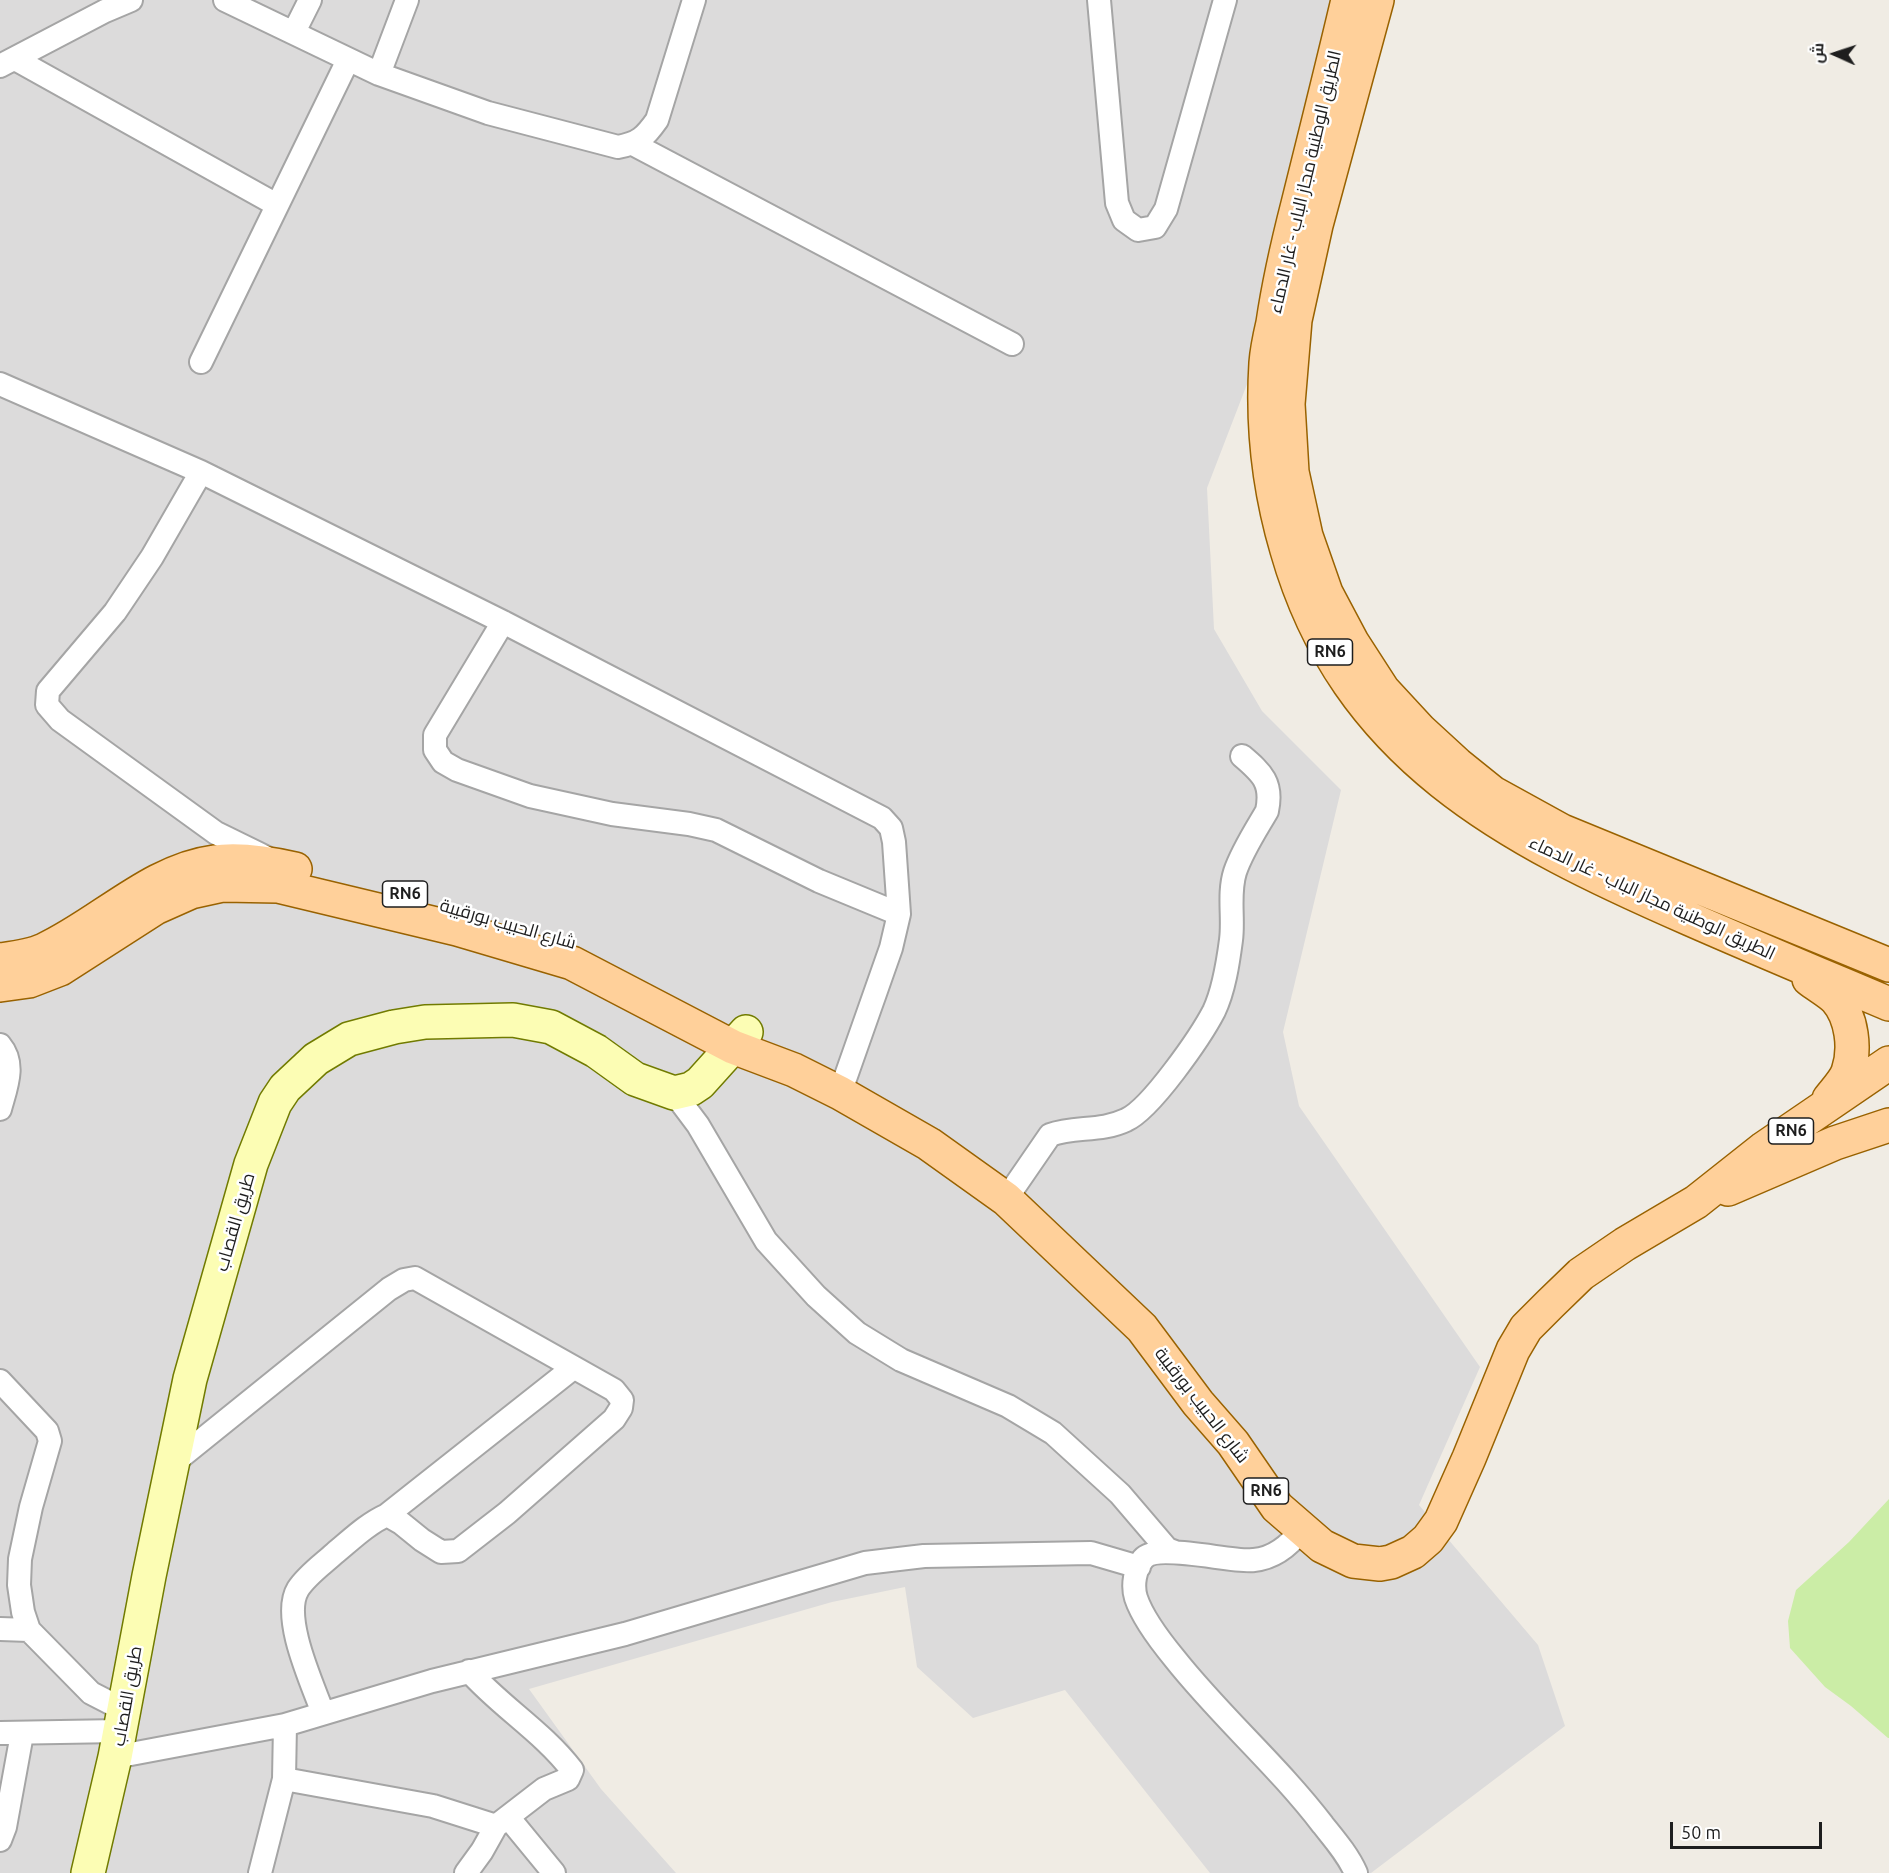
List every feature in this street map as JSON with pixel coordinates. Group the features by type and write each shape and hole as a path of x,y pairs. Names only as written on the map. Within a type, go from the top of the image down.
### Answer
{"main road":[{"name":"الطريق الوطنية مجاز الباب - غار الدماء","path":"1348,0 1282,267 1266,361 1266,441 1278,518 1296,582 1323,639 1351,688 1385,730 1413,758 1467,802 1534,845 1642,898 1889,1004"},
{"name":"الطريق الوطنية مجاز الباب - غار الدماء","path":"1377,0 1316,225 1295,320 1288,404 1292,472 1306,536 1326,593 1352,642 1383,690 1420,730 1492,793 1562,831 1617,855 1889,965"},
{"path":"1617,855 1737,892 1849,931 1889,948"},
{"name":"شارع الحبيب بورقيبة","path":"0,960 43,951 84,929 146,887 182,870 213,862 237,861 285,867 370,885 532,927 579,944 740,1040 929,1144 1006,1199 1142,1328 1198,1403 1233,1443 1277,1507 1322,1546 1353,1561 1380,1564 1392,1562 1413,1552 1428,1539 1441,1521 1513,1350 1526,1328 1581,1274 1625,1244 1696,1202 1763,1149 1889,1063"},
{"name":"شارع الحبيب بورقيبة","path":"0,985 29,981 60,969 155,908 191,892 223,885 278,886 457,929 572,963 740,1040"},
{"path":"1784,960 1836,999 1846,1014 1851,1032 1852,1055 1848,1074 1820,1112"},
{"name":"طريق القصاب","path":"88,1873 120,1733 190,1379 251,1164 275,1103 285,1088 315,1059 349,1039 394,1027 425,1022 513,1020 551,1027 596,1051 635,1078 674,1093"},
{"path":"674,1093 691,1089 700,1083 740,1040"},
{"name":"شارع الحبيب بورقيبة","path":"1696,1202 1771,1172 1834,1143 1889,1125"}],"street":[{"path":"7,63 105,11 131,0"},
{"path":"225,0 379,74 488,113 618,147 633,144 648,134 657,120 694,0"},
{"path":"294,32 310,0"},
{"path":"379,74 407,0"},
{"path":"1099,0 1117,203 1124,220 1138,230 1155,227 1166,209 1225,0"},
{"path":"201,362 348,60"},
{"path":"7,63 277,206"},
{"path":"633,144 1012,344"},
{"path":"0,384 201,472 503,622 882,818 891,828 894,842 899,914 891,948 840,1093"},
{"path":"201,472 152,557 115,612 48,692 47,705 60,720 216,833 285,867"},
{"path":"503,622 435,735 435,750 443,762 457,770 530,796 612,814 716,830 819,881 899,914"},
{"path":"1006,1199 1050,1135 1058,1132 1099,1129 1127,1120 1141,1110 1191,1047 1214,1010 1222,985 1231,938 1231,905 1235,873 1267,811 1269,802 1269,793 1262,773 1242,756"},
{"path":"0,1045 5,1051 10,1068 0,1109"},
{"path":"674,1093 698,1125 766,1241 816,1296 857,1333 901,1360 1008,1406 1053,1433 1120,1494 1167,1549 1175,1552"},
{"path":"172,1464 389,1288 404,1280 415,1278 614,1390 622,1400 621,1408 614,1419 507,1513 458,1551 441,1552 402,1523 387,1515"},
{"path":"323,1713 293,1628 292,1607 298,1590 313,1572 373,1521 387,1515 573,1368"},
{"path":"0,1381 46,1431 50,1441 31,1507 20,1559 19,1585 29,1630 92,1693 120,1733"},
{"path":"1302,1529 1293,1541 1275,1554 1254,1561 1175,1552 1152,1553 1144,1558 1135,1575 1136,1598 1157,1637 1189,1677 1300,1795 1350,1859 1356,1873"},
{"path":"0,1840 5,1827 11,1734 120,1733 285,1725 470,1671 625,1634 865,1563 924,1556 1091,1553 1139,1567"},
{"path":"0,1629 29,1630"},
{"path":"466,1873 502,1821 544,1789 568,1779 572,1770 552,1746 482,1686 470,1671"},
{"path":"260,1873 284,1779 285,1725"},
{"path":"284,1779 502,1821 554,1873"}],"shaded area":[{"path":"0,0 1395,0 1207,488 1214,629 1262,711 1341,790 1283,1032 1299,1106 1480,1367 1419,1505 1538,1645 1565,1726 1371,1873 1210,1873 1065,1690 973,1718 917,1667 905,1587 832,1602 529,1689 601,1789 676,1873 0,1873"}],"green space":[{"path":"1889,1499 1888,1738 1825,1687 1790,1648 1788,1621 1796,1590 1849,1542"}]}
